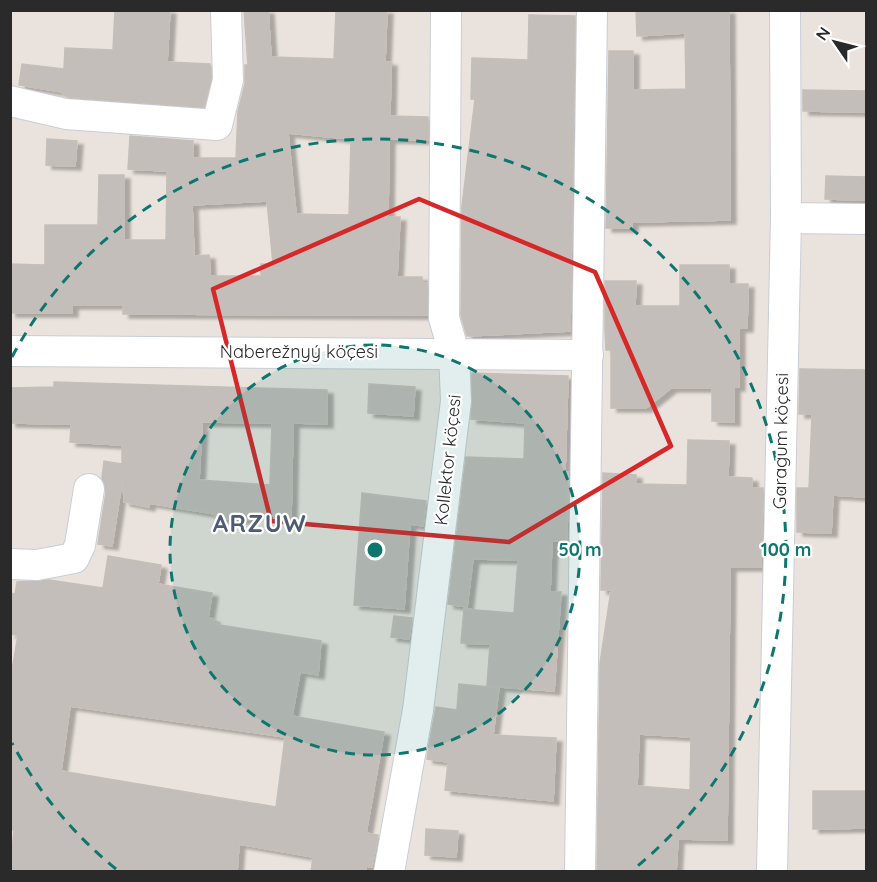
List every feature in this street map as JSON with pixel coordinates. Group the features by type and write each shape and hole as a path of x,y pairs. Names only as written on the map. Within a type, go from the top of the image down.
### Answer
{"street":[{"path":"10,101 66,114 217,126 228,80 226,10"},
{"name":"Kollektor köçesi","path":"389,872 420,699 456,402 454,353 444,318 446,10"},
{"path":"580,872 592,10"},
{"name":"Garagum köçesi","path":"772,872 786,218 785,10"},
{"path":"786,218 867,219"},
{"name":"Naberežnyý köçesi","path":"10,351 454,353 588,356"},
{"path":"10,564 37,565 74,558 80,545 89,489"}],"highlighted area":[{"path":"419,199 595,272 671,446 509,542 271,521 213,289"}],"building":[{"path":"115,10 170,10 167,62 210,64 211,78 204,107 69,97 63,95 63,92 19,85 22,64 64,69 65,48 113,50"},
{"path":"244,10 268,10 271,57 334,59 336,10 387,10 385,62 391,62 390,116 428,117 428,140 389,139 388,217 400,217 397,277 422,277 422,283 427,283 427,315 123,314 123,305 72,305 72,313 10,313 10,264 45,265 45,225 98,225 99,175 124,175 124,240 166,240 167,171 128,169 130,136 193,141 193,158 236,158 238,111 245,84 245,65 248,65","holes":["288,133 351,139 349,215 296,214","267,201 273,264 261,264 261,276 210,276 209,255 194,256 192,205"]},
{"path":"636,10 729,10 730,220 632,222 632,228 606,228 609,51 633,51 633,90 686,89 685,33 637,36"},
{"path":"529,15 575,16 570,331 467,336 461,316 462,206 475,99 471,99 472,58 528,60"},
{"path":"803,90 867,91 867,112 803,111"},
{"path":"47,139 77,141 75,166 46,165"},
{"path":"826,176 867,177 867,200 825,199"},
{"path":"680,265 729,265 729,284 748,284 747,328 739,328 739,387 734,387 734,422 712,421 712,388 671,388 646,408 611,408 611,350 606,350 605,281 636,281 635,306 680,306"},
{"path":"800,369 867,370 867,492 864,497 833,495 831,533 797,532 797,488 809,488 812,414 799,414"},
{"path":"472,373 568,376 565,472 568,472 567,541 552,541 550,592 561,592 554,691 487,686 490,644 461,643 464,609 514,613 518,560 473,559 467,607 448,604 466,457 524,459 525,423 471,419"},
{"path":"54,382 327,390 327,424 293,423 291,519 250,512 250,520 215,518 215,514 149,503 149,507 124,502 123,475 112,546 98,544 106,492 102,478 104,461 122,464 122,445 70,442 71,424 10,423 10,388 54,387","holes":["202,422 272,423 270,485 199,480"]},
{"path":"369,384 415,387 413,416 368,413"},
{"path":"688,440 729,441 728,477 752,478 752,488 763,488 761,567 730,567 727,840 678,839 676,872 597,872 600,663 611,590 601,590 603,473 636,475 636,484 687,485","holes":["639,734 691,737 690,790 637,786"]},
{"path":"362,493 426,501 423,526 410,524 404,609 354,605"},
{"path":"108,556 161,565 158,584 212,593 208,618 214,619 213,624 321,641 318,675 300,672 292,716 384,732 366,833 378,835 372,867 366,866 365,872 311,872 313,857 239,844 237,872 10,872 14,830 10,830 10,682 18,635 10,634 10,593 15,594 17,582 49,580 103,588","holes":["70,706 285,737 276,807 61,771"]},
{"path":"394,616 412,618 409,639 391,637"},
{"path":"459,684 499,688 493,735 556,738 553,801 445,790 448,762 427,759 436,707 457,710"},
{"path":"813,791 867,791 867,828 813,829"},
{"path":"426,829 458,831 456,857 425,855"}],"district":[{"name":"ARZUW","path":"260,524"}]}
